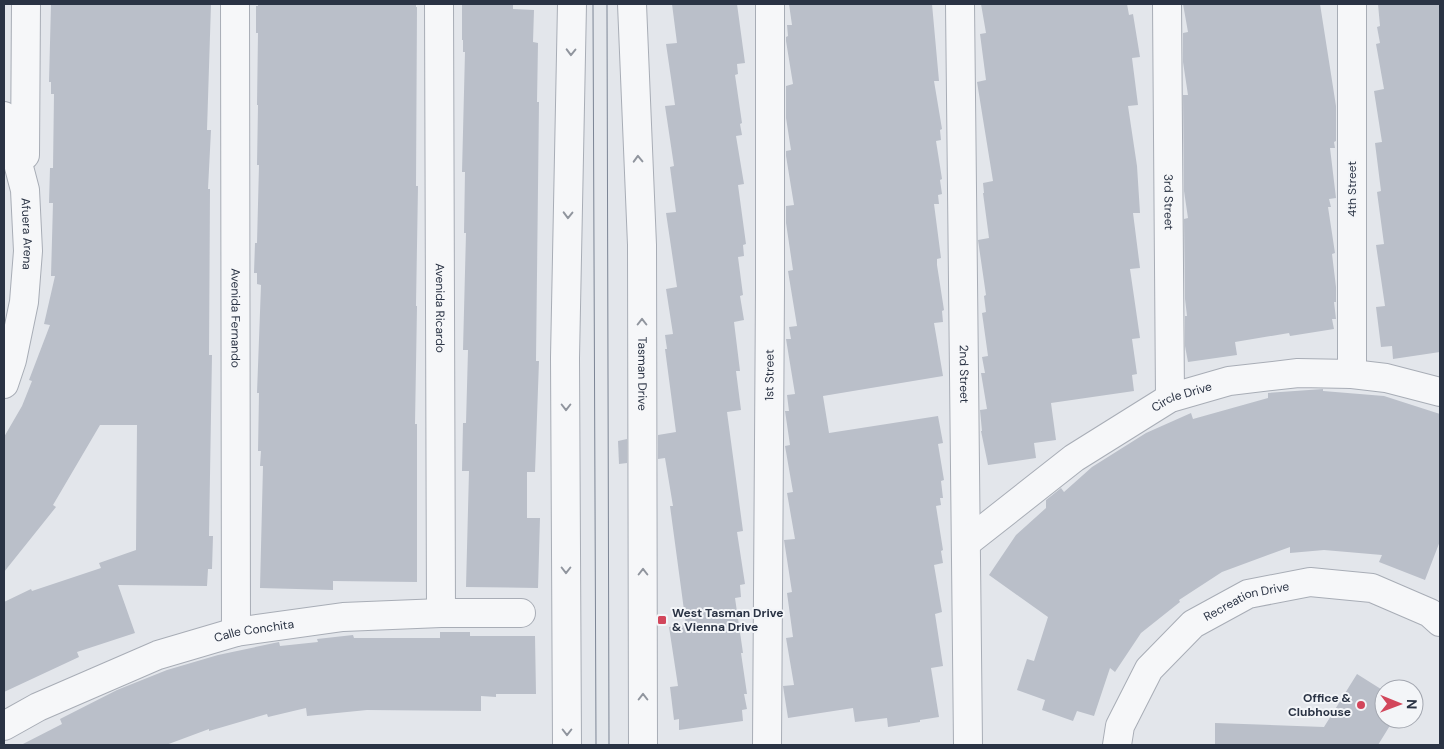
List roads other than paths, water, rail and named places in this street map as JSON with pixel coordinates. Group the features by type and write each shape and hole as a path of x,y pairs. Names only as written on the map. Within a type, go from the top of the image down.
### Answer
{"street":[{"path":"25,190 26,4"},
{"name":"Avenida Fernando","path":"235,4 236,632"},
{"name":"Avenida Ricardo","path":"439,4 441,613"},
{"path":"567,745 566,358 572,4"},
{"name":"Tasman Drive","path":"632,4 642,245 643,745"},
{"name":"1st Street","path":"767,745 770,4"},
{"name":"2nd Street","path":"960,4 968,745"},
{"name":"3rd Street","path":"1167,4 1170,398"},
{"name":"4th Street","path":"1352,4 1352,374"},
{"name":"Afuera Arena","path":"4,116 25,190 28,251 24,302 12,360 4,384"},
{"name":"Circle Drive","path":"966,543 1074,458 1170,398 1230,381 1298,373 1352,374 1386,378 1440,392"},
{"name":"Recreation Drive","path":"1117,745 1120,726 1149,670 1193,624 1248,594 1310,582 1336,584 1372,588 1437,611"},
{"name":"Calle Conchita","path":"4,726 38,707 158,655 236,632 343,617 441,613 521,613"}],"tram line":[{"path":"593,4 596,745"},
{"path":"607,4 609,745"}],"place":[{"name":"West Tasman Drive & Vienna Drive","path":"662,620"},
{"name":"Office & Clubhouse","path":"1361,705"}]}
